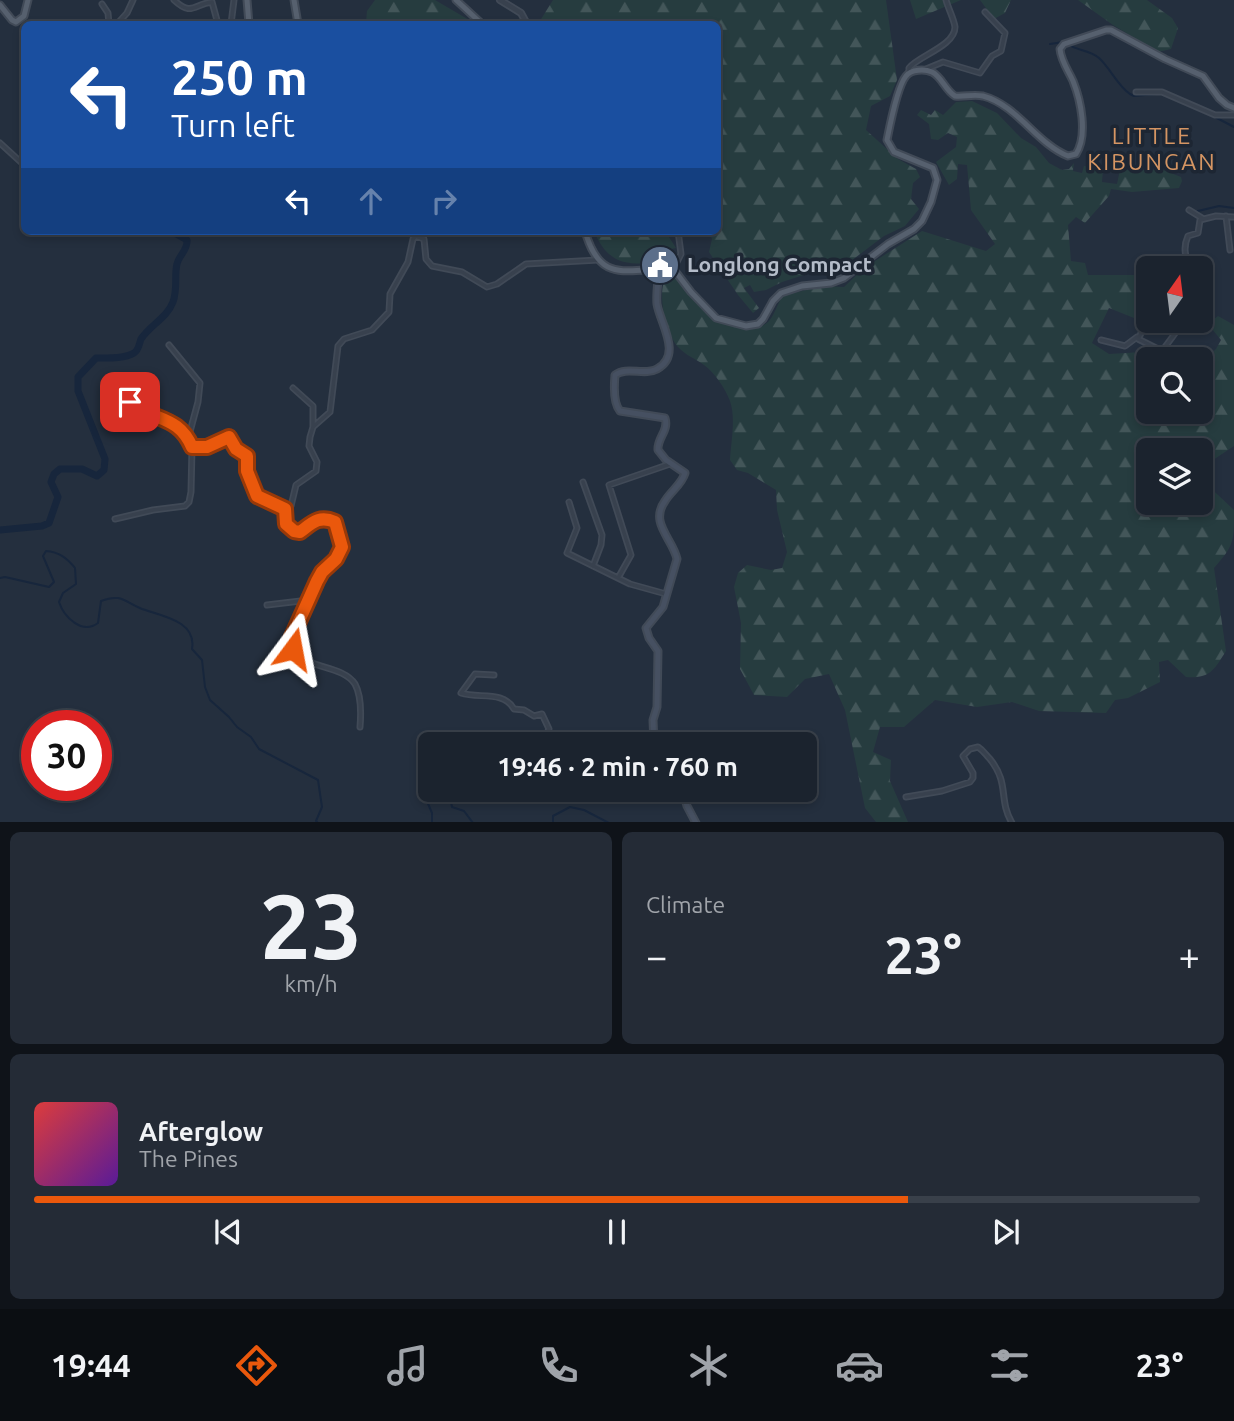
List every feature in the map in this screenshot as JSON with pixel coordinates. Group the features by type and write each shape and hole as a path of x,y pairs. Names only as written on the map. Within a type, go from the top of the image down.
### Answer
{"main road":[{"path":"0,5 16,22 24,16 28,0"},
{"path":"294,0 298,21"},
{"path":"456,0 479,21"},
{"path":"246,2 248,21"},
{"path":"586,235 598,260 610,268 619,271 678,272 691,292 716,318 738,326 751,326 763,319 777,295 802,286 836,282 888,244 914,229 922,220 931,202 937,180 936,172 930,166 894,152 887,140 897,101 906,76 910,73 924,71 937,76 955,96 981,96 1004,106 1022,123 1068,156 1076,154 1079,147 1081,121 1074,83 1062,60 1060,49 1064,44 1106,30 1117,32 1165,59 1203,76 1219,98 1234,108"},
{"path":"654,732 653,720 657,707 658,651 646,629 663,607 677,557 662,529 660,510 682,482 685,473 670,464 657,450 666,428 665,418 620,411 616,406 614,384 615,375 619,372 654,370 666,360 670,345 657,305 659,271"},
{"path":"686,802 696,822"}],"street":[{"path":"120,21 133,0"},
{"path":"174,0 183,8 194,10 209,1 212,2 217,21"},
{"path":"232,21 234,0"},
{"path":"500,0 521,13 525,21"},
{"path":"910,73 909,68 913,63 941,47 954,32 955,27 946,0"},
{"path":"102,4 108,13 109,21"},
{"path":"924,71 929,66 943,62 980,73 984,70 992,56 1001,51 1005,33 985,12"},
{"path":"1136,92 1162,92 1215,115 1234,115"},
{"path":"0,144 21,162"},
{"path":"1189,210 1202,218 1234,217"},
{"path":"1226,216 1230,250"},
{"path":"1186,256 1184,245 1188,236 1198,233 1202,218"},
{"path":"673,270 681,254 679,235"},
{"path":"313,427 330,412 340,344 344,339 372,330 389,312 390,294 408,262 416,236 424,239 426,259 432,267 462,272 487,287 497,284 526,264 598,260"},
{"path":"1101,340 1125,346 1140,333"},
{"path":"1138,337 1163,351 1176,333"},
{"path":"169,345 200,383 197,408 188,439"},
{"path":"285,509 292,504 296,485 316,471 317,462 309,442 313,427 313,406 293,388"},
{"path":"115,519 187,505 191,492 192,447 181,428 142,411 130,402"},
{"path":"192,447 207,447 229,437 236,449 247,456 249,478 259,499 285,509"},
{"path":"618,578 631,555 609,485 670,464"},
{"path":"583,482 602,536 593,566"},
{"path":"569,502 577,528 567,553 618,578 666,594"},
{"path":"285,509 286,524 297,532 316,520 329,520 336,524 342,547 322,572 291,639 291,645 302,658 345,676 354,683 360,708 360,727"},
{"path":"267,605 309,600"},
{"path":"494,676 475,674 461,693 496,696 508,700 514,709 524,710 534,716 542,714 549,729 548,732"},
{"path":"906,796 942,791 970,782 972,773 963,756 970,749 978,747 985,752 1001,775 1006,811 1012,822"}],"green space":[{"path":"375,0 435,0 471,21 366,21 367,11"},
{"path":"553,0 886,0 897,80 890,96 871,106 866,130 898,159 916,169 920,177 913,183 911,199 919,209 905,226 884,236 835,273 807,274 754,292 750,285 744,288 759,308 753,313 709,252 710,235 721,235 721,21 540,21"},
{"path":"910,0 961,0 916,19"},
{"path":"980,0 1011,0 1005,13 994,19"},
{"path":"1078,0 1147,0 1172,18 1178,28 1171,49 1158,52"},
{"path":"972,101 997,113 1021,138 1036,147 1049,163 1062,170 1069,169 1074,163 1073,171 1082,173 1084,166 1103,169 1102,182 1117,184 1120,170 1163,170 1181,177 1179,188 1132,192 1111,189 1109,196 1085,223 1076,217 1068,225 1071,261 1085,263 1088,275 1134,275 1136,280 1136,319 1109,308 1092,343 1109,354 1136,352 1136,424 1213,424 1213,352 1221,340 1213,330 1213,320 1218,316 1234,325 1234,446 1213,460 1213,438 1136,438 1136,515 1213,515 1213,490 1234,510 1232,543 1214,568 1226,651 1210,672 1201,676 1186,677 1168,660 1159,662 1160,682 1128,698 1115,700 1106,713 1039,711 1012,702 977,707 935,700 904,727 880,727 873,752 891,760 890,781 908,822 876,822 865,808 845,710 829,674 805,679 787,697 754,695 740,669 741,623 734,587 738,573 747,565 771,570 782,568 787,552 777,510 776,490 748,473 737,470 730,460 733,422 730,401 712,372 681,350 673,340 666,322 662,291 667,275 675,275 696,302 712,316 732,326 754,328 769,321 783,296 821,286 844,287 864,268 922,231 986,251 995,244 971,210 967,165 958,164 957,179 949,185 936,162 956,147 957,137 948,133 938,140 931,139 929,124 917,115 921,110 931,115 935,110 943,115 956,102"},
{"path":"596,235 668,235 676,248 660,251 657,263 636,263 619,260 599,242"}],"waterway":[{"path":"1050,44 1063,42"},
{"path":"1067,44 1099,58 1130,94 1156,94"},
{"path":"1213,116 1234,127"},
{"path":"1198,211 1219,206 1234,208"},
{"path":"0,530 49,523 58,497 51,482 60,469 82,469 97,476 104,470 105,459 78,391 78,377 96,358 120,357 134,353 141,339 170,308 175,292 177,264 187,240 178,235"},
{"path":"0,578 49,587 54,582 43,556 46,551 55,553 66,558 75,568 76,584 63,593 59,602 74,623 86,627 98,623 101,601 114,598 123,599 184,626 192,640 192,649 202,660 205,687 210,700 251,737 259,749 318,780 322,807 317,822"},
{"path":"432,822 432,813 426,799 428,796 442,793 450,797 452,807 464,811 472,822"},
{"path":"553,822 553,816 570,807 584,810 607,822"}],"place":[{"name":"Longlong Compact","path":"660,265"}],"district":[{"name":"LITTLE KIBUNGAN","path":"1152,149"}],"route":[{"path":"130,402 142,411 181,428 192,447 204,448 229,437 236,449 247,456 247,471 254,492 259,499 271,502 279,509 285,509 284,519 290,529 300,532 316,520 335,522 342,547 336,559 327,566 317,581 291,639 293,649"}]}
